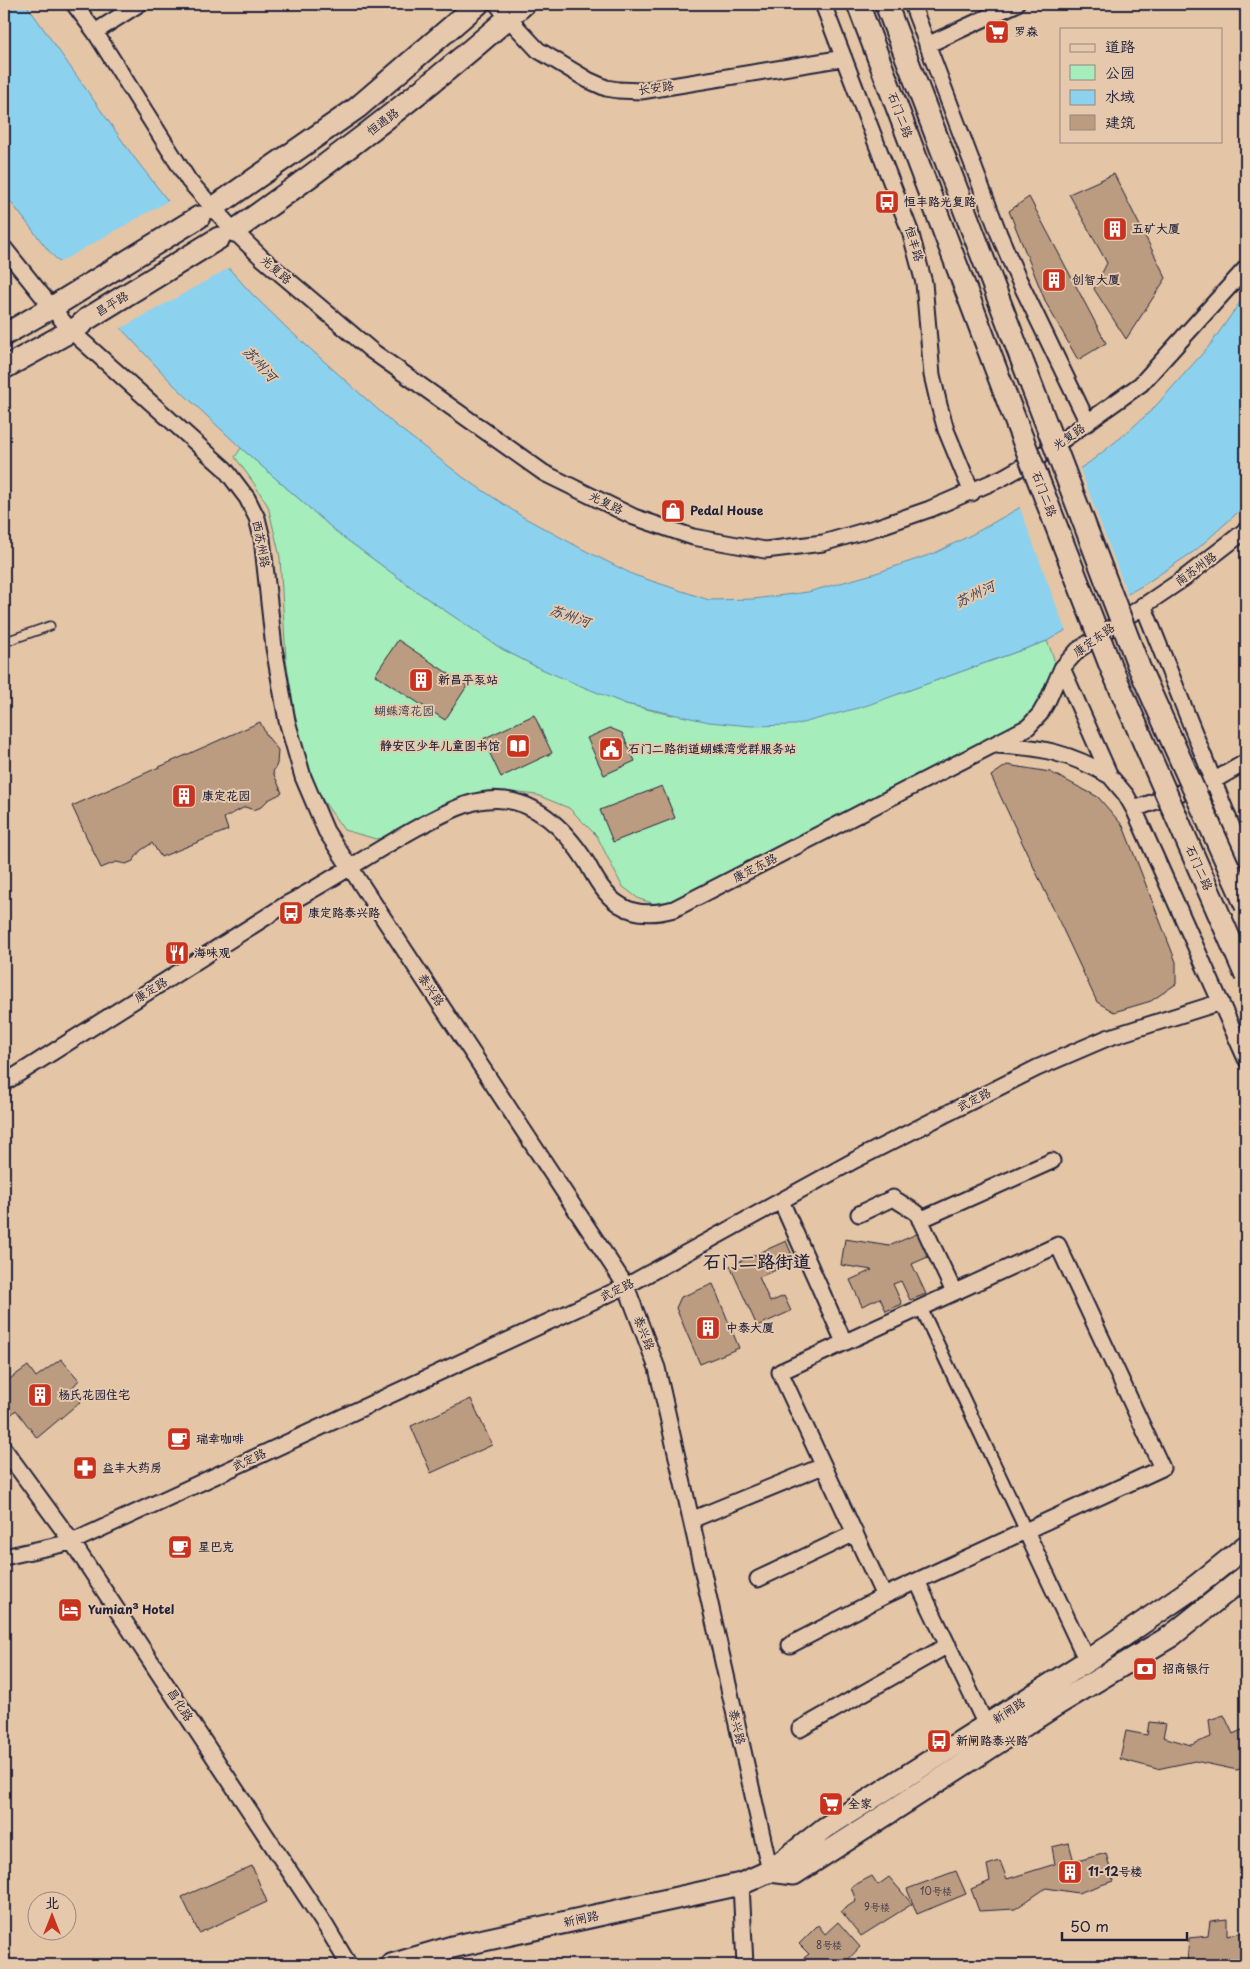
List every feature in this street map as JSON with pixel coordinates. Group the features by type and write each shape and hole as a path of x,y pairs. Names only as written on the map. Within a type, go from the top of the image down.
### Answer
{"main road":[{"path":"4,335 206,213 357,108 478,4"},
{"name":"恒通路","path":"226,235 304,182 400,110 502,11 524,4"},
{"name":"石门二路","path":"858,4 1110,666 1246,976"},
{"path":"886,4 1139,667 1246,906"},
{"name":"昌平路","path":"4,368 226,235"},
{"name":"新闸路","path":"392,1965 452,1948 741,1884 770,1871 825,1828 1087,1661 1196,1586 1246,1546"},
{"name":"新闸路","path":"770,1871 794,1874 1056,1705 1171,1636 1246,1576"}],"street":[{"name":"光复路","path":"74,4 95,32 188,180 206,213 226,235 262,258 372,351 544,473 642,520 693,537 765,550 824,543 922,512 972,492 1036,459 1142,384 1246,268"},
{"path":"95,32 139,4"},
{"name":"恒丰路","path":"823,4 913,240 924,284 931,367 939,404 946,430 972,492"},
{"path":"912,4 1003,242 1088,423"},
{"path":"927,45 1016,4"},
{"name":"长安路","path":"502,11 538,50 588,80 618,90 641,91 844,58"},
{"name":"西苏州路","path":"4,248 51,308 78,324 225,469 241,488 252,507 263,544 278,674 293,747 326,831 350,867"},
{"name":"南苏州路","path":"1143,605 1183,579 1246,530"},
{"path":"1143,605 1246,862"},
{"name":"康定东路","path":"350,867 386,844 462,806 486,800 509,800 530,806 548,817 564,833 583,857 601,886 619,905 643,913 658,914 674,909 1028,727 1040,714 1062,668 1078,650 1143,605"},
{"path":"1062,668 1110,776 1126,794 1134,809 1246,1059"},
{"path":"994,746 1031,747 1060,753 1086,762 1110,776"},
{"path":"1134,809 1213,781 1246,762"},
{"name":"康定路","path":"4,1083 285,905 313,891 350,867"},
{"name":"泰兴路","path":"350,867 626,1286 657,1368 770,1871"},
{"name":"武定路","path":"4,1558 72,1542 626,1286 856,1160 1063,1056 1107,1038 1221,1002"},
{"path":"920,1220 1052,1161"},
{"path":"858,1214 893,1198 917,1213 954,1292"},
{"path":"781,1201 844,1342"},
{"path":"790,1645 884,1596 1162,1468 1058,1245 780,1372 884,1596"},
{"path":"921,1308 1087,1661"},
{"name":"昌化路","path":"4,1449 72,1542 327,1928 349,1965"},
{"path":"691,1520 824,1466"},
{"path":"758,1579 855,1534"},
{"path":"917,1581 986,1725"},
{"path":"800,1729 948,1645"},
{"path":"741,1884 745,1965"}],"lane":[{"path":"4,642 50,626"}],"green space":[{"name":"蝴蝶湾花园","path":"241,448 339,534 422,595 502,649 537,667 626,704 671,715 898,694 1047,641 1054,661 1053,675 1043,696 1026,721 713,884 659,905 639,899 622,886 597,836 569,808 537,795 494,790 477,793 391,836 376,839 344,830 317,792 297,727 286,659 280,557 268,506 235,457"}],"water":[{"name":"苏州河","path":"4,4 26,4 133,156 168,201 252,294 288,329 394,424 464,478 523,517 634,575 709,600 754,599 808,592 873,574 935,553 1019,508 1090,462 1124,435 1153,409 1210,345 1246,294 1246,505 1196,550 1145,584 1047,641 865,706 795,725 750,726 709,722 626,704 576,684 502,649 422,595 339,534 241,448 173,384 48,250 4,193"}],"pier":[{"path":"170,200 231,267 120,329 58,263"},
{"path":"1079,466 1128,596 1066,632 1019,505"}],"building":[{"name":"五矿大厦","path":"1114,174 1166,278 1126,339 1094,289 1107,263 1069,194"},
{"name":"创智大厦","path":"1029,197 1106,343 1078,360 1046,303 1009,211"},
{"name":"新昌平泵站","path":"398,640 467,686 445,720 375,675"},
{"name":"静安区少年儿童图书馆","path":"534,715 552,753 501,777 483,739"},
{"name":"康定花园","path":"260,722 267,736 278,750 277,764 273,772 282,793 268,800 261,807 254,810 245,807 224,818 228,830 161,857 152,843 140,851 133,861 126,864 116,862 101,868 72,806"},
{"name":"石门二路街道蝴蝶湾党群服务站","path":"610,728 622,733 635,761 604,775 587,738"},
{"path":"1007,765 1050,772 1098,797 1123,826 1176,962 1176,984 1151,1001 1114,1012 1097,1002 991,776"},
{"path":"662,786 675,818 613,842 600,810"},
{"path":"919,1233 930,1256 912,1264 926,1294 910,1300 901,1281 893,1284 902,1304 886,1311 880,1298 862,1306 850,1280 872,1270 841,1265 845,1239 889,1246"},
{"path":"786,1241 795,1262 759,1277 770,1302 784,1296 791,1311 757,1326 730,1266"},
{"name":"中泰大厦","path":"713,1284 739,1348 700,1364 676,1308 681,1297"},
{"name":"杨氏花园住宅","path":"61,1359 79,1380 71,1389 81,1401 37,1438 16,1410 8,1418 4,1411 4,1383 28,1366 36,1377"},
{"path":"471,1399 492,1445 431,1473 411,1426"},
{"path":"1224,1715 1233,1734 1246,1728 1246,1767 1237,1770 1195,1761 1157,1769 1120,1759 1126,1731 1147,1735 1149,1722 1166,1724 1163,1737 1191,1745 1211,1737 1209,1720"},
{"name":"11-12号楼","path":"1069,1843 1074,1862 1106,1853 1113,1881 1078,1893 1046,1888 1015,1909 979,1911 971,1889 990,1881 987,1865 1000,1861 1007,1879 1055,1864 1052,1847"},
{"path":"252,1866 267,1902 199,1933 182,1897"},
{"path":"956,1871 966,1894 917,1914 907,1889"},
{"path":"872,1876 878,1885 889,1877 912,1904 861,1936 841,1911 856,1901 851,1887"},
{"path":"1227,1919 1227,1936 1246,1931 1246,1956 1225,1964 1187,1964 1189,1938 1208,1936 1210,1921"},
{"path":"838,1922 860,1947 843,1965 795,1965 809,1954 799,1944 818,1925 825,1934"}],"place":[{"name":"罗森","path":"997,32"},
{"name":"恒丰路光复路","path":"887,202"},
{"name":"五矿大厦","path":"1115,229"},
{"name":"创智大厦","path":"1054,280"},
{"name":"Pedal House","path":"673,511"},
{"name":"新昌平泵站","path":"421,680"},
{"name":"静安区少年儿童图书馆","path":"518,746"},
{"name":"石门二路街道蝴蝶湾党群服务站","path":"611,749"},
{"name":"康定花园","path":"184,796"},
{"name":"康定路泰兴路","path":"291,913"},
{"name":"海味观","path":"177,953"},
{"name":"中泰大厦","path":"708,1328"},
{"name":"杨氏花园住宅","path":"40,1395"},
{"name":"瑞幸咖啡","path":"179,1439"},
{"name":"益丰大药房","path":"85,1468"},
{"name":"星巴克","path":"180,1547"},
{"name":"Yumian³ Hotel","path":"70,1610"},
{"name":"招商银行","path":"1145,1669"},
{"name":"新闸路泰兴路","path":"939,1741"},
{"name":"全家","path":"831,1804"},
{"name":"11-12号楼","path":"1070,1872"}],"district":[{"name":"石门二路街道","path":"757,1262"}]}
